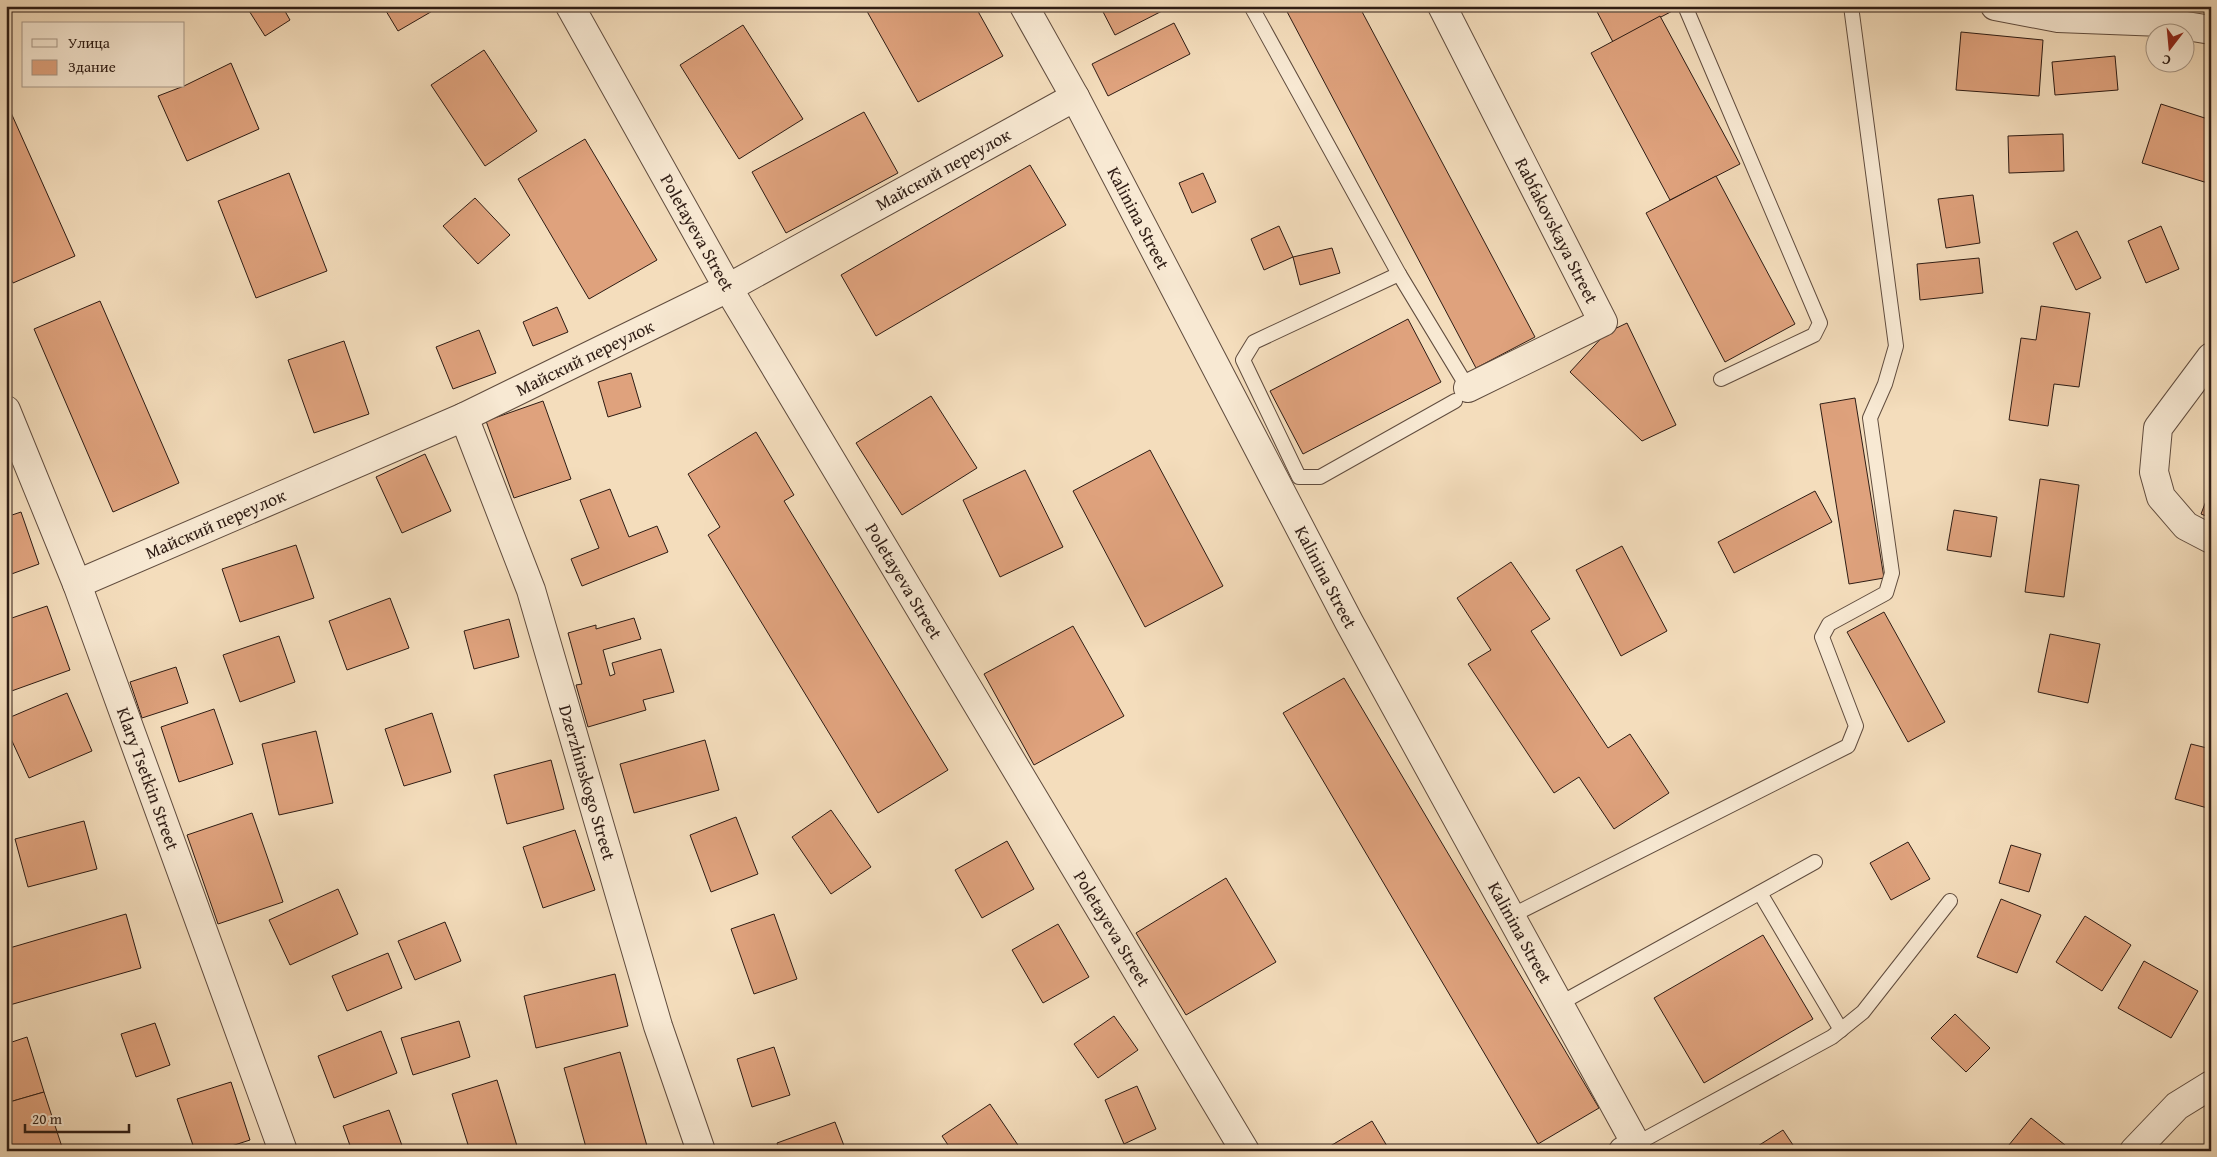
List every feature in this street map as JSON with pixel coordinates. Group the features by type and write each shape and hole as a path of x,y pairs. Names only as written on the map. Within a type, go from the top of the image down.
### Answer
{"street":[{"name":"Poletayeva Street","path":"570,6 728,288 1245,1151"},
{"name":"Kalinina Street","path":"1024,6 1075,97 1348,622 1559,1004 1630,1148"},
{"name":"Rabfakovskaya Street","path":"1442,6 1603,322 1462,394"},
{"path":"1995,6 2058,18 2162,22 2211,30"},
{"name":"Майский переулок","path":"77,584 464,417 728,288 1075,97"},
{"path":"2211,357 2158,428 2154,472 2162,497 2168,505 2186,526 2211,539"},
{"name":"Klary Tsetkin Street","path":"6,410 77,584 283,1151"},
{"name":"Dzerzhinskogo Street","path":"464,417 531,590 658,1026 701,1151"},
{"path":"2134,1151 2177,1106 2211,1085"}],"lane":[{"path":"1251,6 1400,274 1462,394 1320,477 1299,477 1243,360 1254,342 1400,274"},
{"path":"1685,6 1820,323 1814,335 1720,379"},
{"path":"1511,916 1848,746 1856,726 1822,637 1829,624 1886,593 1892,573 1870,418 1885,384 1896,346 1851,6"},
{"path":"1559,1004 1814,862"},
{"path":"1760,893 1841,1030"},
{"path":"1630,1148 1832,1037 1862,1012 1950,901"}],"building":[{"path":"246,6 282,6 290,20 265,36"},
{"path":"383,6 441,6 398,31"},
{"path":"864,6 975,6 1003,56 918,102"},
{"path":"1100,6 1162,6 1164,10 1115,35"},
{"path":"1284,6 1359,6 1535,337 1476,368"},
{"path":"1594,6 1682,6 1613,42"},
{"path":"1660,16 1740,164 1670,200 1591,53"},
{"path":"1174,23 1190,54 1108,96 1092,64"},
{"path":"743,25 803,119 739,159 680,65"},
{"path":"1961,32 2043,40 2039,96 1956,90"},
{"path":"484,50 537,131 485,166 431,85"},
{"path":"2115,56 2118,90 2055,95 2052,62"},
{"path":"231,63 259,129 187,161 158,96 179,88 185,88 185,86"},
{"path":"2161,104 2211,120 2211,184 2142,163"},
{"path":"8,106 75,256 13,283 6,268 6,107"},
{"path":"864,112 898,173 786,233 752,172"},
{"path":"2063,134 2064,171 2009,173 2008,136"},
{"path":"585,139 657,260 589,299 518,179"},
{"path":"1030,165 1066,225 876,336 841,275"},
{"path":"289,173 327,271 256,298 218,201"},
{"path":"1203,173 1216,202 1192,213 1179,183"},
{"path":"1716,176 1795,324 1725,362 1646,213"},
{"path":"1973,195 1980,243 1946,248 1938,199"},
{"path":"475,198 510,235 478,264 443,226"},
{"path":"1279,226 1293,257 1264,270 1251,239"},
{"path":"2161,226 2179,269 2146,283 2128,241"},
{"path":"2077,231 2101,278 2076,290 2053,243"},
{"path":"1332,248 1340,273 1300,285 1293,257"},
{"path":"1979,258 1983,293 1920,300 1917,264"},
{"path":"100,301 179,483 113,512 34,329"},
{"path":"2041,306 2090,313 2079,387 2054,384 2048,426 2009,420 2021,338 2036,340"},
{"path":"557,307 568,332 533,346 523,322"},
{"path":"1408,319 1441,382 1303,454 1270,391"},
{"path":"1627,323 1676,425 1642,441 1570,372 1606,333"},
{"path":"479,330 496,373 453,389 436,347"},
{"path":"344,341 369,414 314,433 288,360"},
{"path":"631,373 641,407 608,417 598,382"},
{"path":"931,396 977,468 902,515 856,443"},
{"path":"1855,398 1884,578 1849,584 1820,404"},
{"path":"543,401 571,479 514,498 486,421"},
{"path":"756,432 794,495 784,501 948,770 878,813 708,535 720,527 688,474"},
{"path":"1150,450 1223,586 1145,627 1073,491"},
{"path":"425,454 451,511 402,533 376,477"},
{"path":"1025,470 1063,547 1000,577 963,500"},
{"path":"2040,479 2079,485 2064,597 2025,592"},
{"path":"2211,488 2211,518 2201,514"},
{"path":"610,489 629,537 657,526 668,552 582,586 571,559 599,548 580,500"},
{"path":"1815,491 1832,522 1734,573 1718,542"},
{"path":"1954,510 1997,517 1991,557 1947,550"},
{"path":"21,512 39,564 6,576 6,517"},
{"path":"296,545 314,598 240,622 222,569"},
{"path":"1622,546 1667,631 1621,656 1576,570"},
{"path":"1511,562 1550,619 1531,631 1608,748 1630,734 1669,793 1614,829 1579,777 1554,793 1468,664 1491,650 1457,598"},
{"path":"390,598 409,648 347,670 329,621"},
{"path":"47,606 70,670 6,693 6,620"},
{"path":"1884,612 1945,722 1908,742 1847,632"},
{"path":"634,618 641,639 603,650 610,676 615,674 612,663 661,649 674,692 643,700 646,710 588,727 576,685 582,684 568,633 596,625 596,629"},
{"path":"509,619 519,657 474,669 464,631"},
{"path":"1073,626 1124,716 1034,765 984,674"},
{"path":"2050,634 2100,644 2088,703 2038,692"},
{"path":"279,636 295,682 240,702 223,655"},
{"path":"176,667 188,703 142,718 130,682"},
{"path":"1344,678 1599,1108 1538,1144 1283,713"},
{"path":"67,693 92,751 29,778 6,728 6,719"},
{"path":"214,709 233,764 179,782 161,727"},
{"path":"432,713 451,772 404,786 385,729"},
{"path":"316,731 333,803 279,815 262,744"},
{"path":"705,740 719,790 634,813 620,764"},
{"path":"2191,744 2211,749 2211,809 2175,799"},
{"path":"551,760 564,809 507,824 494,775"},
{"path":"831,810 871,867 831,894 792,837"},
{"path":"252,813 283,902 218,924 187,835"},
{"path":"736,817 758,874 711,892 690,835"},
{"path":"84,821 97,869 28,887 15,839"},
{"path":"575,830 595,890 543,908 523,847"},
{"path":"1007,841 1034,889 982,918 955,870"},
{"path":"1908,842 1930,879 1891,900 1870,863"},
{"path":"2011,845 2041,854 2029,892 1999,883"},
{"path":"1226,878 1276,962 1186,1015 1136,933"},
{"path":"338,889 358,934 290,965 269,920"},
{"path":"2001,899 2041,915 2017,973 1977,957"},
{"path":"126,914 141,968 6,1006 6,949"},
{"path":"774,914 797,979 754,994 731,929"},
{"path":"2085,916 2131,945 2102,991 2056,962"},
{"path":"445,922 461,961 415,980 398,941"},
{"path":"1058,924 1089,977 1043,1003 1012,950"},
{"path":"1763,935 1813,1019 1704,1083 1654,998"},
{"path":"388,953 402,988 347,1011 332,976"},
{"path":"2144,961 2198,991 2171,1038 2118,1008"},
{"path":"615,974 628,1026 536,1048 524,996"},
{"path":"1955,1014 1990,1048 1966,1072 1931,1038"},
{"path":"1114,1016 1138,1050 1098,1078 1074,1044"},
{"path":"459,1021 470,1057 413,1075 401,1038"},
{"path":"155,1023 170,1065 136,1077 121,1034"},
{"path":"381,1031 397,1073 334,1098 318,1056"},
{"path":"27,1037 44,1092 6,1103 6,1044"},
{"path":"774,1047 790,1095 752,1107 737,1059"},
{"path":"620,1052 647,1146 629,1151 587,1151 564,1068"},
{"path":"497,1080 517,1146 501,1151 470,1151 452,1094"},
{"path":"231,1082 250,1140 216,1151 195,1151 177,1099"},
{"path":"1137,1086 1156,1129 1124,1144 1105,1100"},
{"path":"44,1092 63,1150 6,1151 6,1103"},
{"path":"990,1104 1022,1151 952,1151 942,1136"},
{"path":"389,1110 404,1151 352,1151 343,1126"},
{"path":"2031,1118 2070,1149 2069,1151 2004,1151"},
{"path":"1372,1121 1390,1151 1322,1151"},
{"path":"835,1122 846,1151 779,1151 777,1143"},
{"path":"1783,1130 1797,1151 1750,1151"}]}
